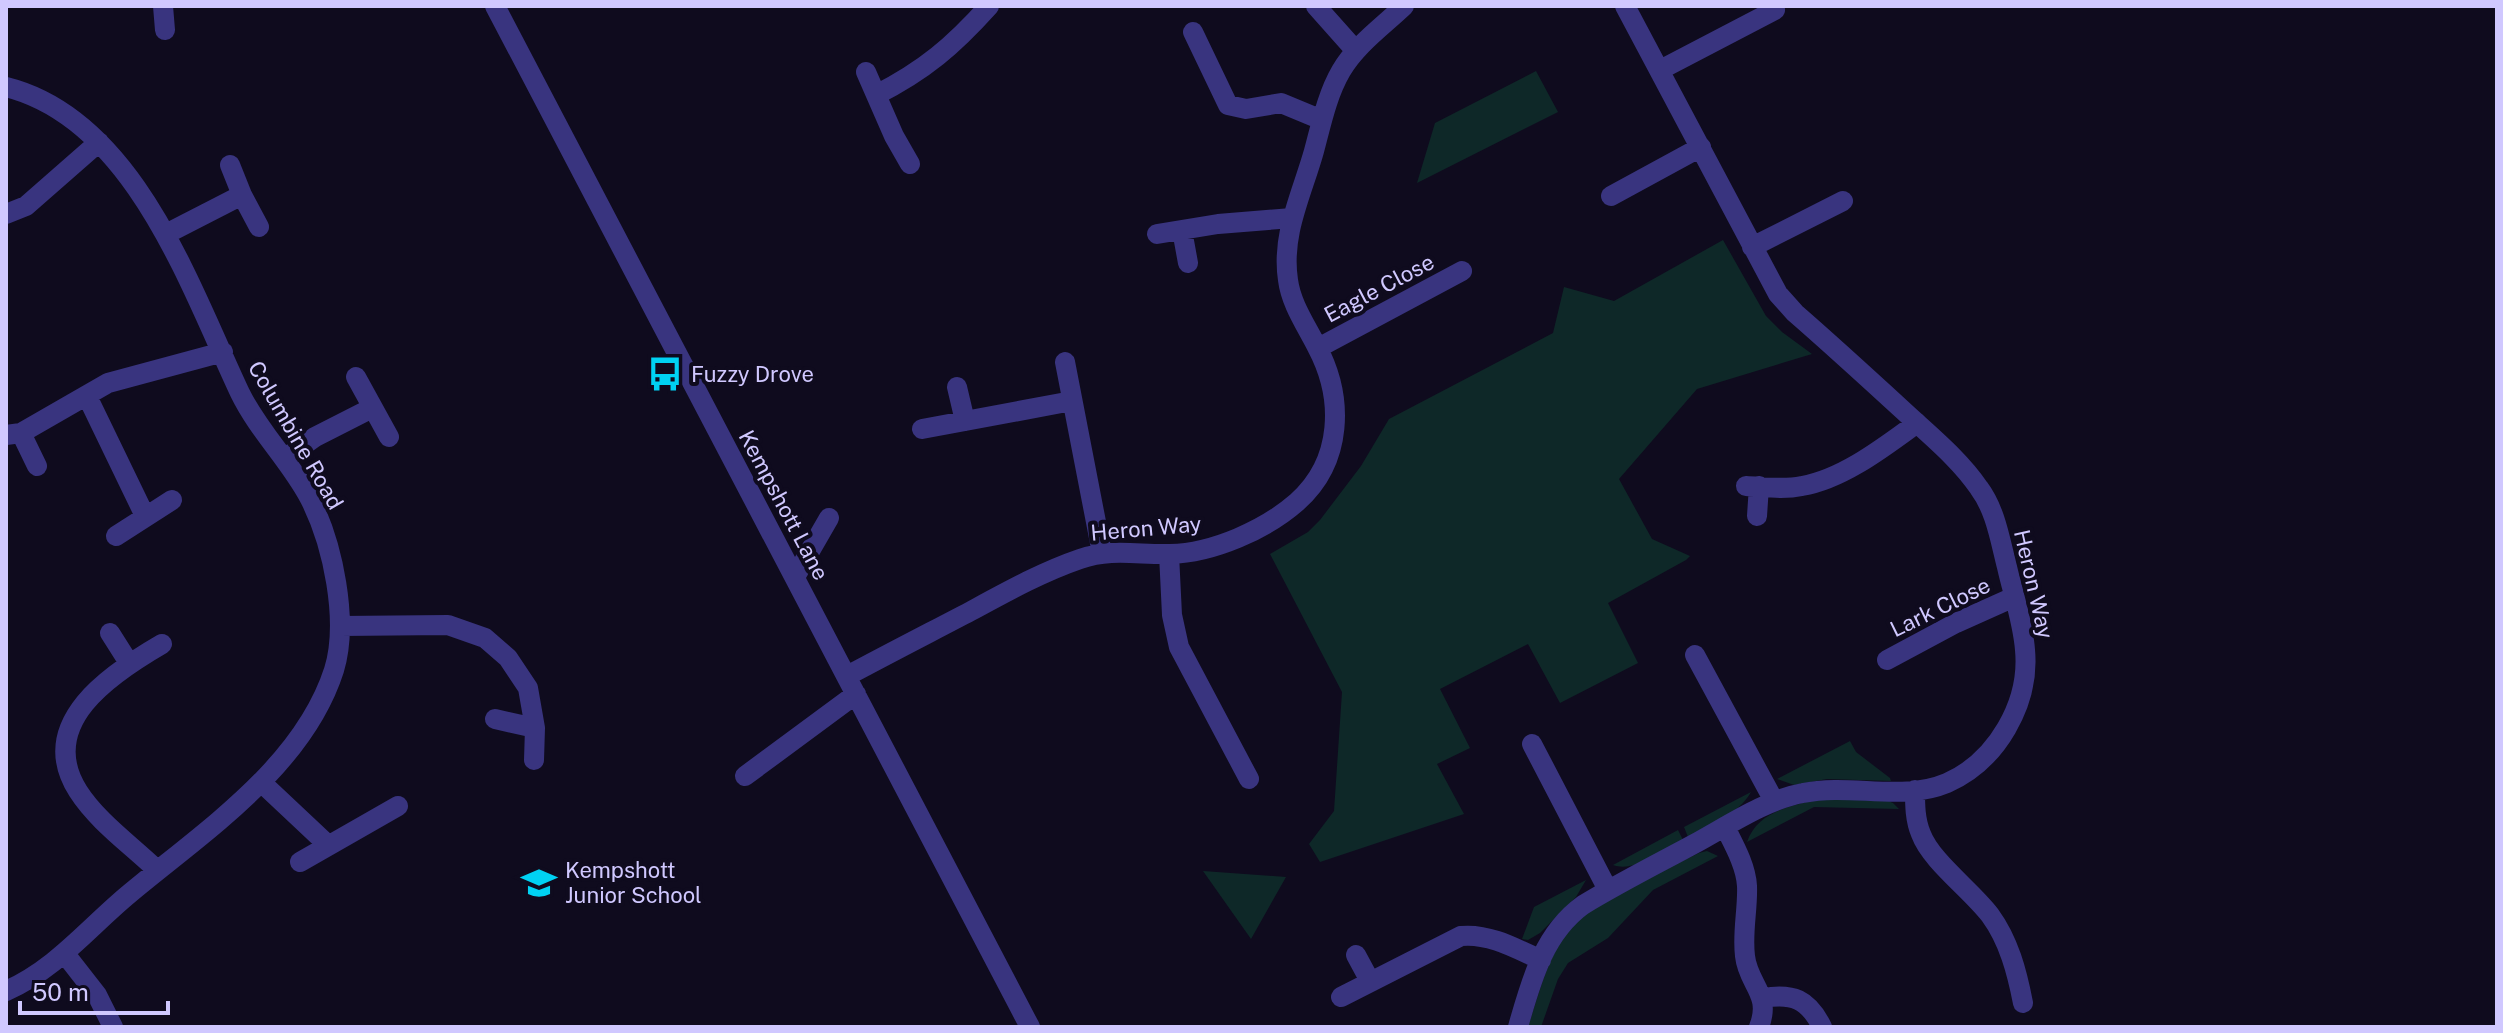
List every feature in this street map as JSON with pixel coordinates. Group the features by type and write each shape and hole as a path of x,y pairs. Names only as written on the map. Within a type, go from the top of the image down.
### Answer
{"street":[{"path":"163,6 165,30"},
{"name":"Kempshott Lane","path":"495,6 852,685 1023,1025"},
{"path":"876,95 933,61 989,6"},
{"path":"1316,6 1356,51"},
{"name":"Heron Way","path":"745,776 852,685 1036,577 1102,553 1169,554 1209,548 1246,533 1293,505 1314,484 1327,461 1336,422 1330,376 1288,283 1286,246 1336,80 1356,51 1404,6"},
{"name":"Heron Way","path":"1518,1027 1553,934 1572,912 1774,801 1817,790 1915,790 1947,783 1978,763 2004,732 2017,708 2026,664 2014,597 1994,518 1984,495 1958,463 1917,423 1785,303 1752,247 1625,6"},
{"path":"1660,70 1775,10"},
{"path":"1193,32 1228,105 1246,109 1281,103 1322,120"},
{"path":"866,72 910,164"},
{"name":"Columbine Road","path":"6,87 57,108 99,142 141,195 166,234 242,396 310,498 327,541 340,626 334,668 315,713 261,782 235,808 157,870 65,954 29,981 6,991"},
{"path":"6,214 26,206 99,142"},
{"path":"1611,196 1701,147"},
{"path":"230,165 259,227"},
{"path":"166,234 242,195"},
{"path":"1752,247 1843,201"},
{"path":"1157,234 1218,224 1292,218"},
{"path":"1182,230 1188,263"},
{"name":"Eagle Close","path":"1318,348 1462,271"},
{"path":"37,466 14,434 108,383 223,352"},
{"path":"1065,362 1102,553"},
{"path":"356,377 389,437"},
{"path":"957,387 965,421"},
{"path":"87,396 145,516"},
{"path":"922,429 1072,401"},
{"path":"284,459 315,437 372,408"},
{"path":"1757,516 1752,486 1801,486 1827,478 1875,452 1917,423"},
{"path":"116,536 172,500"},
{"path":"795,577 829,518"},
{"path":"1169,554 1175,637 1249,779"},
{"name":"Lark Close","path":"1887,660 1956,623 2014,597"},
{"path":"340,626 448,625 485,638 508,658 528,688 535,728 534,760"},
{"path":"110,633 129,663"},
{"path":"157,870 77,790 67,763 67,739 86,699 100,684 162,644"},
{"path":"1695,655 1774,801"},
{"path":"495,719 535,728"},
{"path":"1532,744 1608,890"},
{"path":"261,782 328,845"},
{"path":"1915,790 1916,818 1922,836 1999,930 2014,966 2023,1003"},
{"path":"300,862 398,806"},
{"path":"1725,827 1746,876 1744,941 1746,961 1763,998 1759,1027"},
{"path":"1341,997 1461,936 1490,939 1541,960"},
{"path":"65,954 97,995 113,1027"},
{"path":"1356,955 1370,981"},
{"path":"1763,998 1785,996 1802,1001 1822,1027"}],"green space":[{"path":"1536,71 1558,112 1417,183 1435,123"},
{"path":"1723,240 1766,316 1812,354 1697,389 1619,479 1652,539 1690,556 1608,603 1638,663 1560,703 1528,644 1440,689 1470,748 1437,764 1464,814 1320,862 1309,844 1334,811 1342,692 1270,554 1308,532 1320,520 1361,466 1389,419 1553,333 1564,287 1614,301"},
{"path":"1850,741 1856,752 1891,781 1827,779 1794,785 1777,779"},
{"path":"1751,792 1731,813 1688,837 1684,827"},
{"path":"1822,798 1886,800 1899,809 1814,807 1747,842 1752,831 1768,816"},
{"path":"1678,830 1683,840 1658,854 1630,866 1613,865"},
{"path":"1707,851 1718,856 1653,890 1608,938 1568,963 1558,979 1541,1027 1528,1027 1549,965 1569,930 1621,891"},
{"path":"1203,871 1286,877 1251,939"},
{"path":"1586,880 1576,897 1540,933 1528,940 1522,939 1534,907"}],"place":[{"name":"Fuzzy Drove","path":"665,374"},
{"name":"Kempshott Junior School","path":"539,883"}]}
